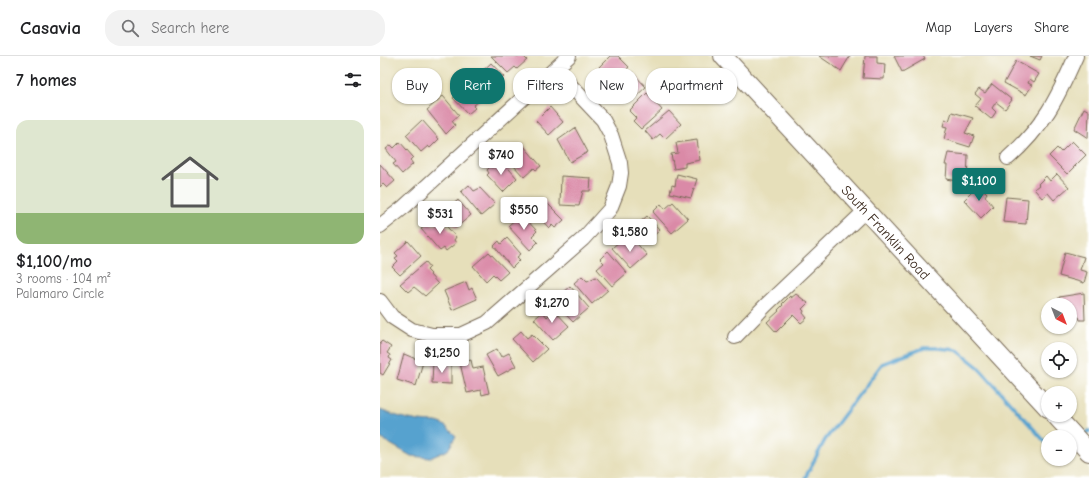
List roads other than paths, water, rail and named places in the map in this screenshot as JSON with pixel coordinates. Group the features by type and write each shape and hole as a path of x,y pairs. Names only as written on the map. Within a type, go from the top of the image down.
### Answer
{"main road":[{"name":"South Franklin Road","path":"724,56 1041,400"},
{"path":"1061,422 1089,452"}],"street":[{"path":"557,68 569,56"},
{"path":"1008,158 1024,144 1050,111 1076,56"},
{"path":"380,301 392,317 412,330 432,335 461,335 488,323 583,239 610,209 619,186 621,173 620,163 611,135 603,120 577,92"},
{"path":"380,226 404,207 517,104"},
{"path":"735,337 766,305 866,210"}],"water":[{"path":"380,410 410,419 440,423 456,436 448,450 430,458 411,456 380,438"}],"waterway":[{"path":"805,478 825,440 882,364 924,348 957,350 977,366 1041,437"},
{"path":"1082,435 1089,431"}]}
